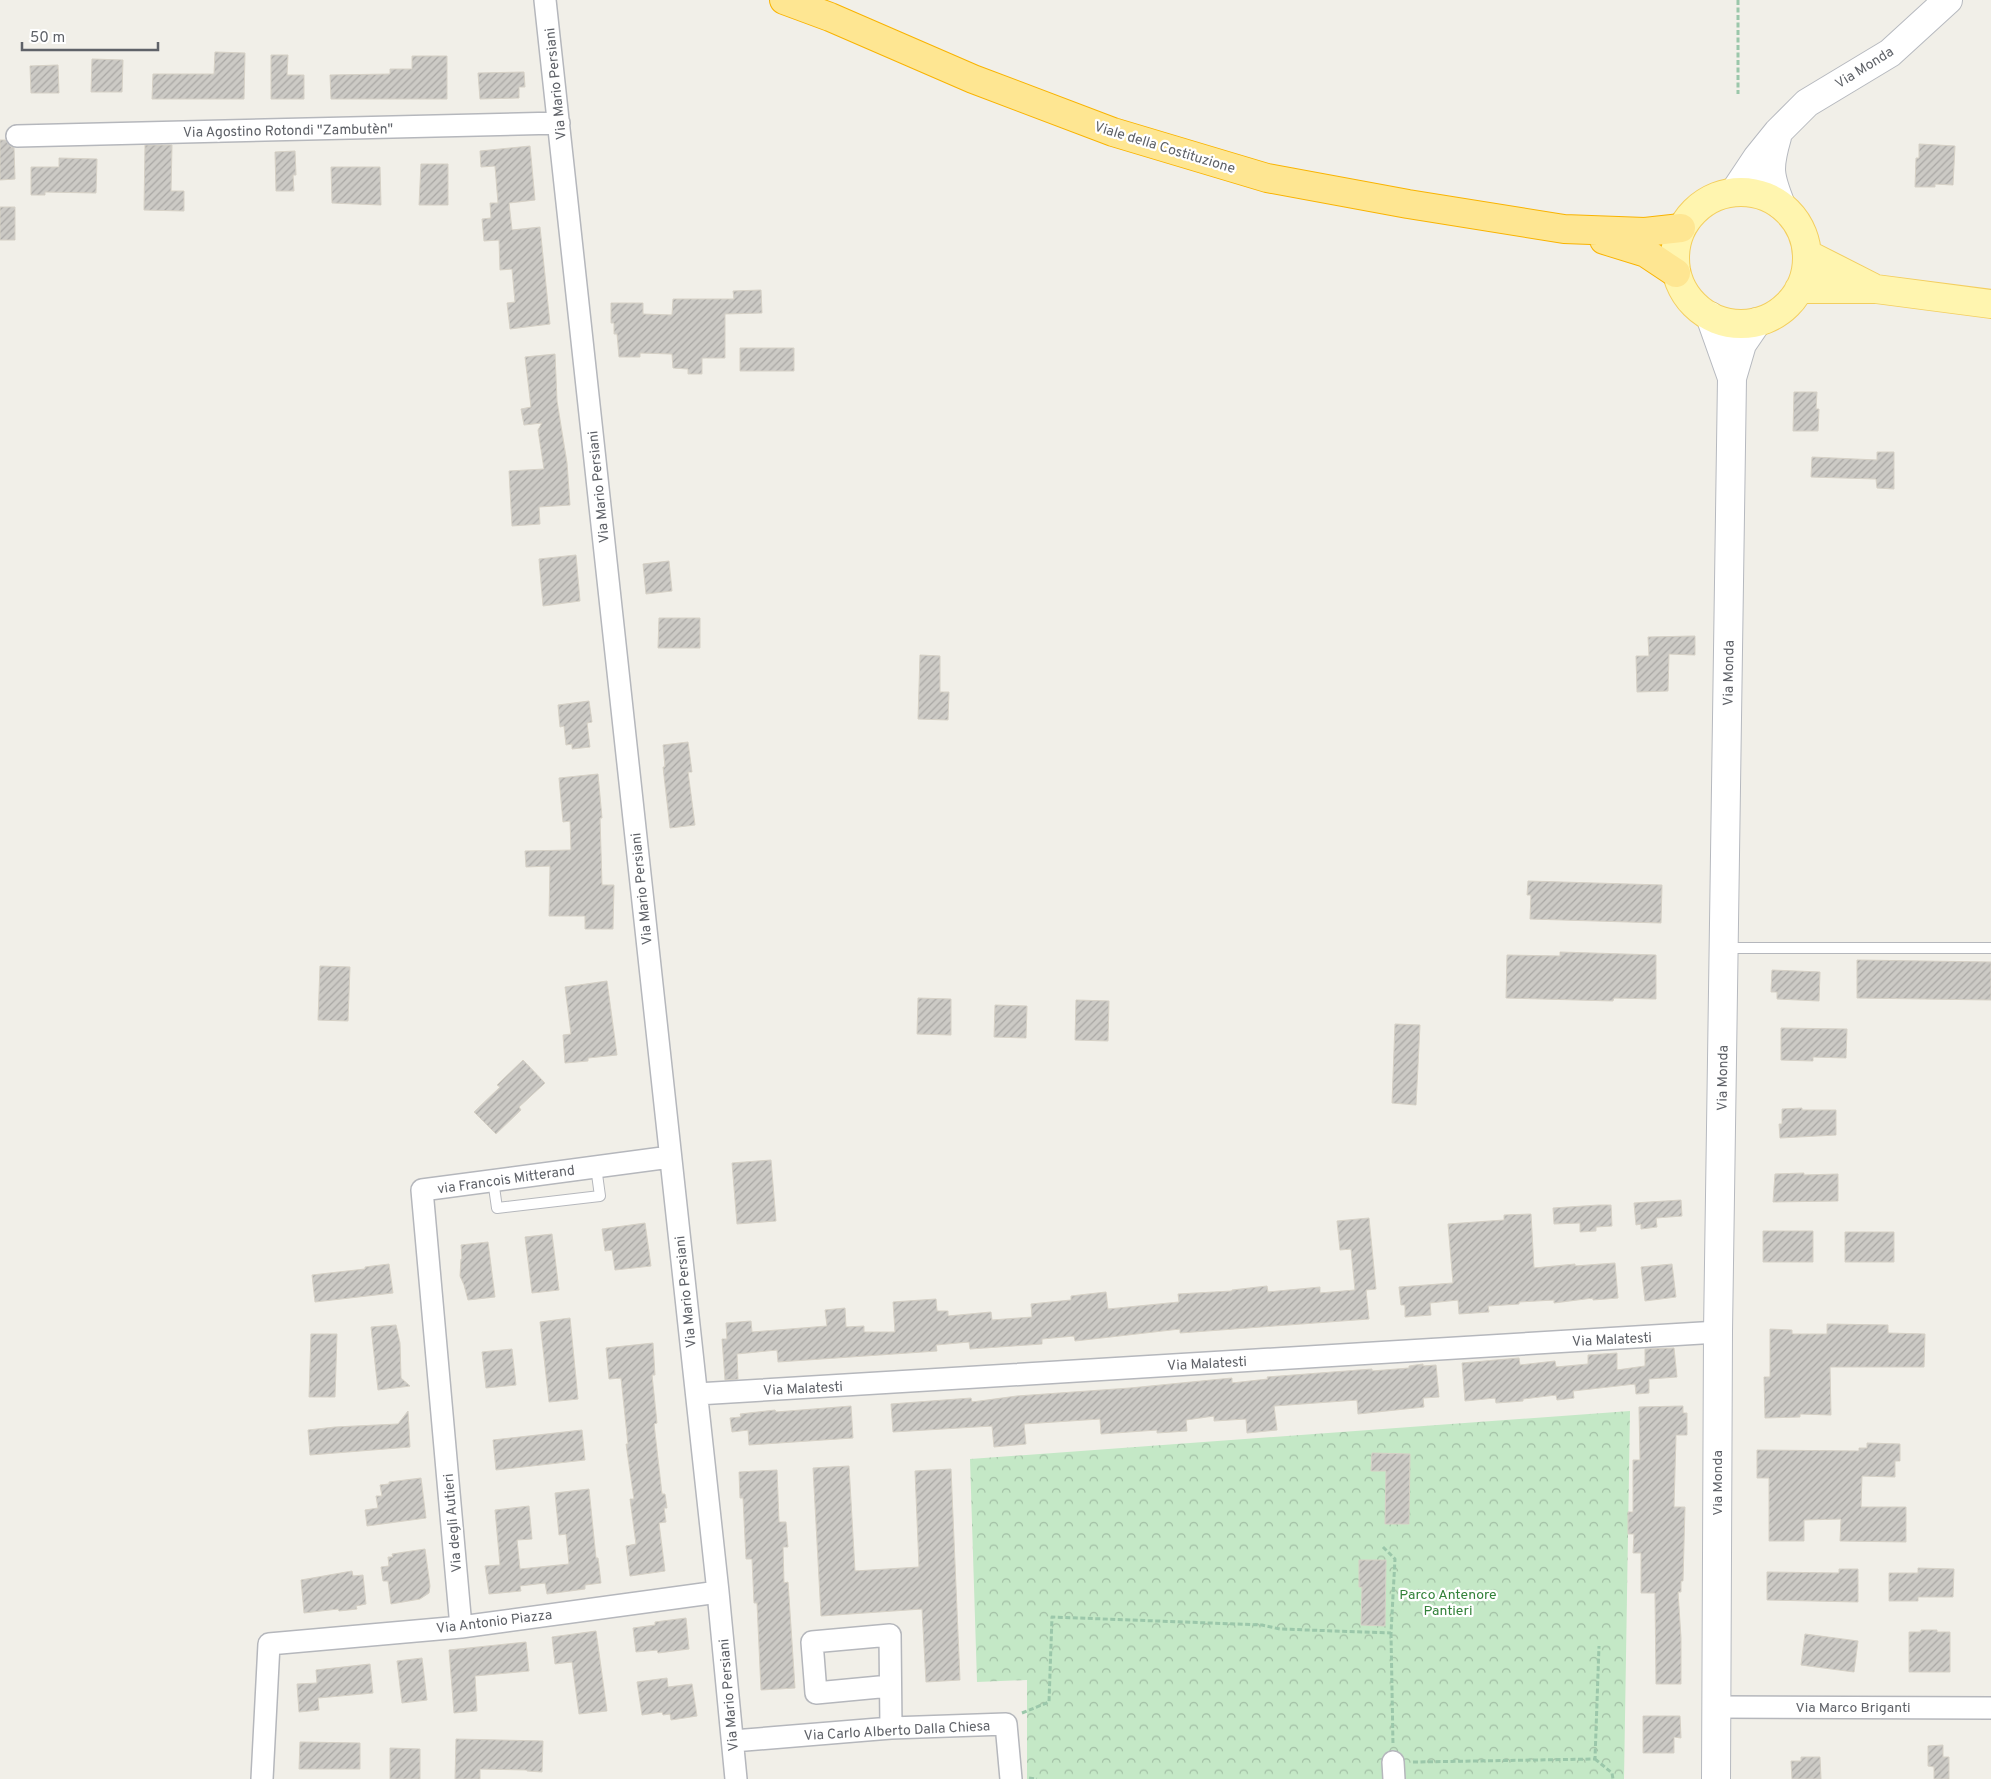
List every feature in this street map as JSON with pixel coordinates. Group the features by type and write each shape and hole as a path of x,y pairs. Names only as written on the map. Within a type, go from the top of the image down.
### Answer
{"highway":[{"name":"Viale della Costituzione","path":"784,0 830,17 973,79 1113,132 1258,176 1398,203 1564,229 1645,232 1681,228"},
{"name":"Viale della Costituzione","path":"1564,229 1646,253 1676,273"}],"main road":[{"name":"Via Monda","path":"1736,191 1757,158 1778,132 1807,103 1890,53 1948,0"},
{"name":"Via Monda","path":"1778,132 1770,161 1771,180 1781,205"},
{"path":"1736,191 1752,192 1767,196 1781,205 1794,218 1804,235 1807,254 1806,272 1799,289 1788,304 1774,315 1757,322 1741,324 1725,322 1710,316 1694,305 1683,290 1676,273 1675,250 1681,228 1695,210 1714,197 1736,191"},
{"path":"1807,254 1876,289"},
{"path":"1799,289 1876,289 1991,304"},
{"name":"Via Monda","path":"1710,316 1732,378"},
{"name":"Via Monda","path":"1716,1779 1718,1332 1732,378 1742,344 1757,322"}],"street":[{"name":"Via Mario Persiani","path":"545,0 697,1394 736,1779"},
{"name":"Via Agostino Rotondi \"Zambutèn\"","path":"17,136 559,124"},
{"name":"via Francois Mitterand","path":"443,1420 422,1190 670,1157"},
{"name":"Via Malatesti","path":"697,1394 1718,1332"},
{"name":"Via degli Autieri","path":"443,1420 461,1627"},
{"name":"Via Antonio Piazza","path":"262,1779 269,1644 461,1627 718,1592"},
{"path":"890,1686 816,1693 812,1642 890,1635 891,1728"},
{"name":"Via Marco Briganti","path":"1716,1706 1991,1708"},
{"name":"Via Carlo Alberto Dalla Chiesa","path":"733,1741 891,1728 1006,1724 1011,1779"}],"lane":[{"path":"1724,948 1991,948"},
{"path":"493,1180 497,1208 600,1196 596,1167"}],"path":[{"path":"1738,0 1738,94"},
{"path":"1382,1546 1395,1559 1391,1633 1394,1771 1595,1759 1612,1773 1613,1779"},
{"path":"996,1724 1049,1702 1052,1617 1262,1625 1280,1630 1391,1633"},
{"path":"1595,1759 1599,1646"}],"green space":[{"name":"Parco Antenore Pantieri","path":"1630,1411 1624,1779 1027,1779 1027,1680 977,1682 970,1459"}],"building":[{"path":"215,52 245,53 244,99 152,99 153,74 214,74"},
{"path":"271,55 288,55 287,75 304,75 304,99 271,99"},
{"path":"412,56 447,56 447,99 331,99 330,75 390,74 390,69 412,69"},
{"path":"92,59 123,60 122,92 91,92"},
{"path":"58,65 59,93 31,93 30,66"},
{"path":"524,72 525,87 519,87 519,98 480,99 478,73"},
{"path":"0,140 5,140 14,148 15,179 0,180"},
{"path":"1919,144 1955,146 1953,185 1935,184 1935,187 1915,187 1916,158 1919,158"},
{"path":"145,145 172,145 171,191 184,191 184,211 144,210"},
{"path":"530,146 535,200 509,203 512,230 540,227 550,324 510,329 507,303 515,302 512,269 500,270 499,240 484,241 482,219 491,218 490,203 498,203 495,166 481,167 480,151"},
{"path":"295,151 296,175 293,175 294,191 276,191 275,152"},
{"path":"59,158 97,159 96,193 45,192 45,195 31,195 31,167 59,167"},
{"path":"421,164 448,164 448,205 419,205"},
{"path":"331,167 380,167 381,205 332,203"},
{"path":"0,207 15,207 15,240 0,240"},
{"path":"761,290 762,313 725,314 725,358 702,358 702,374 688,374 688,369 673,368 672,354 640,353 640,357 619,357 617,334 614,334 614,323 611,323 611,303 643,303 643,314 672,315 673,299 734,299 733,291"},
{"path":"740,348 794,348 794,371 740,371"},
{"path":"555,354 557,401 567,463 570,505 539,507 540,524 512,526 509,471 544,469 538,430 542,423 524,425 521,409 531,407 525,357"},
{"path":"1794,392 1817,392 1816,409 1819,409 1818,431 1793,431"},
{"path":"1877,452 1894,452 1894,489 1877,488 1876,479 1811,477 1812,457 1877,460"},
{"path":"576,555 580,601 543,606 539,559"},
{"path":"669,561 672,591 646,594 643,564"},
{"path":"659,618 700,618 700,648 658,648"},
{"path":"1695,636 1695,655 1669,654 1668,691 1637,692 1636,656 1649,656 1648,637"},
{"path":"920,655 940,656 940,692 949,692 948,720 918,719"},
{"path":"589,701 592,722 587,723 590,747 572,749 572,744 566,745 564,726 560,727 558,705"},
{"path":"688,742 692,772 688,772 695,825 670,828 663,767 665,767 663,745"},
{"path":"598,774 602,818 600,818 602,885 614,885 613,929 585,929 585,916 549,916 550,866 526,867 525,851 571,850 570,821 563,822 559,778"},
{"path":"1528,881 1662,885 1661,923 1530,919 1531,895 1527,895"},
{"path":"1560,952 1656,955 1656,999 1614,998 1613,1001 1506,998 1507,955 1560,956"},
{"path":"1857,960 1991,962 1991,1000 1857,998"},
{"path":"320,966 350,967 348,1021 318,1020"},
{"path":"1772,970 1820,972 1819,1001 1777,999 1777,992 1771,992"},
{"path":"607,981 617,1055 588,1058 588,1061 565,1063 563,1035 571,1034 565,987"},
{"path":"918,998 951,999 951,1035 917,1034"},
{"path":"1076,1000 1109,1001 1108,1041 1075,1040"},
{"path":"995,1005 1027,1006 1026,1038 994,1037"},
{"path":"1395,1024 1420,1025 1416,1105 1392,1103"},
{"path":"1781,1028 1847,1029 1846,1058 1813,1057 1813,1061 1781,1060"},
{"path":"523,1060 545,1083 519,1107 521,1110 496,1134 474,1112 500,1087 497,1085"},
{"path":"1802,1108 1802,1110 1836,1110 1836,1135 1780,1138 1779,1124 1782,1124 1782,1109"},
{"path":"771,1160 776,1221 737,1224 732,1163"},
{"path":"1804,1173 1804,1175 1838,1174 1838,1201 1773,1202 1775,1174"},
{"path":"1681,1200 1682,1216 1656,1218 1657,1227 1641,1229 1641,1224 1636,1225 1634,1203"},
{"path":"1611,1205 1612,1226 1596,1227 1596,1231 1580,1232 1580,1223 1554,1224 1553,1208"},
{"path":"1531,1214 1534,1268 1615,1263 1618,1298 1593,1300 1593,1298 1554,1303 1554,1300 1519,1302 1519,1304 1488,1306 1489,1312 1459,1314 1458,1300 1430,1303 1431,1315 1405,1317 1405,1305 1401,1305 1399,1287 1453,1283 1448,1224 1504,1220 1504,1215"},
{"path":"1369,1218 1376,1289 1366,1290 1369,1319 1180,1333 1180,1329 1075,1341 1074,1336 1042,1339 1042,1344 970,1349 969,1342 936,1345 937,1351 778,1362 777,1350 737,1354 738,1379 725,1380 722,1339 727,1339 726,1323 751,1321 752,1332 827,1326 825,1310 845,1308 846,1327 864,1326 864,1332 895,1332 893,1302 936,1299 937,1311 948,1311 948,1316 991,1312 992,1320 1032,1317 1031,1304 1071,1300 1071,1296 1106,1292 1108,1309 1179,1302 1178,1294 1232,1291 1267,1286 1268,1292 1320,1287 1320,1293 1355,1290 1351,1249 1340,1250 1337,1221"},
{"path":"645,1223 651,1266 615,1270 612,1250 605,1251 602,1229"},
{"path":"1763,1231 1813,1231 1813,1262 1763,1262"},
{"path":"1845,1232 1894,1232 1894,1262 1845,1262"},
{"path":"552,1234 559,1290 532,1293 525,1237"},
{"path":"488,1242 495,1297 468,1300 460,1276 461,1245"},
{"path":"389,1264 393,1293 315,1302 312,1275 365,1269 365,1267"},
{"path":"1672,1264 1676,1297 1645,1301 1641,1267"},
{"path":"570,1318 578,1399 549,1402 540,1322"},
{"path":"1827,1324 1888,1325 1888,1333 1925,1334 1924,1367 1830,1367 1831,1415 1800,1414 1800,1417 1765,1418 1764,1377 1770,1377 1770,1329 1792,1330 1792,1334 1827,1334"},
{"path":"396,1325 400,1343 401,1378 410,1386 378,1390 371,1327"},
{"path":"311,1334 337,1334 335,1397 309,1397"},
{"path":"653,1343 655,1375 652,1375 657,1423 654,1424 662,1494 665,1494 667,1508 664,1508 666,1522 659,1523 665,1571 630,1576 626,1546 636,1544 630,1499 634,1499 626,1444 628,1444 621,1378 609,1379 606,1348"},
{"path":"1674,1348 1677,1377 1649,1379 1649,1393 1636,1394 1635,1384 1573,1391 1574,1398 1557,1400 1556,1395 1523,1399 1523,1401 1496,1403 1495,1398 1465,1401 1462,1363 1519,1358 1520,1365 1555,1361 1556,1367 1588,1364 1588,1355 1617,1353 1617,1370 1645,1366 1645,1349"},
{"path":"512,1349 516,1385 486,1388 482,1352"},
{"path":"1423,1364 1423,1366 1436,1365 1439,1397 1423,1398 1424,1407 1358,1414 1357,1400 1274,1406 1277,1430 1247,1433 1246,1419 1214,1421 1214,1416 1186,1420 1187,1431 1157,1433 1157,1430 1101,1434 1100,1419 1024,1424 1026,1444 994,1447 992,1426 893,1432 891,1404 971,1398 972,1402 1017,1396 1232,1378 1232,1383 1268,1379 1267,1377 1409,1368 1409,1366"},
{"path":"851,1406 853,1438 749,1445 748,1430 732,1432 730,1418 741,1417 740,1414"},
{"path":"1683,1406 1683,1413 1687,1413 1687,1435 1676,1435 1674,1507 1685,1507 1683,1581 1681,1581 1681,1592 1678,1592 1681,1684 1656,1684 1655,1593 1641,1593 1641,1553 1633,1553 1634,1534 1628,1534 1628,1512 1633,1512 1633,1460 1640,1460 1639,1407"},
{"path":"408,1411 410,1447 310,1455 308,1430 398,1424"},
{"path":"582,1430 585,1460 496,1470 493,1440"},
{"path":"1867,1443 1900,1444 1900,1461 1895,1461 1895,1477 1862,1476 1861,1507 1906,1507 1906,1542 1840,1541 1841,1519 1804,1520 1804,1541 1769,1541 1769,1478 1757,1478 1757,1450 1859,1451 1859,1448 1867,1448"},
{"path":"1372,1453 1410,1454 1409,1524 1385,1524 1386,1471 1371,1471"},
{"path":"849,1466 855,1571 919,1567 915,1471 951,1469 960,1680 926,1682 922,1609 821,1616 813,1468"},
{"path":"777,1470 779,1522 786,1522 788,1547 783,1547 784,1583 788,1582 795,1688 761,1690 757,1603 754,1603 752,1559 746,1559 743,1498 740,1498 739,1472"},
{"path":"421,1478 426,1518 367,1526 365,1510 378,1508 376,1496 382,1496 380,1485"},
{"path":"589,1489 596,1558 598,1558 601,1583 585,1585 585,1589 547,1594 545,1583 520,1586 521,1591 489,1594 485,1566 500,1565 495,1510 529,1506 532,1539 517,1540 520,1569 569,1564 566,1534 559,1535 555,1493"},
{"path":"425,1549 430,1586 429,1593 420,1599 391,1604 388,1581 383,1581 381,1567 389,1566 388,1557 393,1557 392,1554"},
{"path":"1359,1560 1386,1560 1385,1626 1361,1625 1362,1587 1359,1587"},
{"path":"1918,1568 1954,1569 1953,1597 1918,1597 1918,1601 1889,1601 1889,1573 1918,1573"},
{"path":"1839,1569 1858,1569 1858,1602 1767,1600 1767,1572 1839,1573"},
{"path":"352,1571 353,1576 363,1575 366,1604 356,1606 357,1609 304,1613 301,1580"},
{"path":"686,1618 689,1649 658,1653 657,1650 636,1652 633,1628 655,1625 655,1622"},
{"path":"1921,1630 1950,1632 1950,1672 1909,1672 1909,1632 1921,1632"},
{"path":"596,1631 607,1711 579,1714 572,1662 555,1664 552,1637"},
{"path":"1805,1634 1858,1641 1854,1672 1801,1665"},
{"path":"526,1642 529,1671 475,1676 477,1711 454,1713 449,1650"},
{"path":"422,1658 427,1700 402,1703 397,1661"},
{"path":"370,1664 373,1693 318,1698 319,1710 299,1712 297,1684 317,1683 316,1670"},
{"path":"667,1678 668,1687 692,1684 697,1716 671,1720 670,1714 663,1715 662,1712 642,1715 637,1682"},
{"path":"1643,1716 1680,1716 1681,1738 1674,1737 1674,1753 1643,1753"},
{"path":"456,1739 543,1741 542,1772 480,1769 480,1779 455,1779"},
{"path":"300,1742 360,1743 360,1769 299,1769"},
{"path":"1943,1745 1943,1757 1949,1757 1949,1779 1934,1779 1934,1767 1928,1766 1928,1746"},
{"path":"390,1748 420,1749 420,1779 390,1779"},
{"path":"1801,1757 1820,1757 1821,1779 1792,1779 1791,1761 1801,1761"}]}
